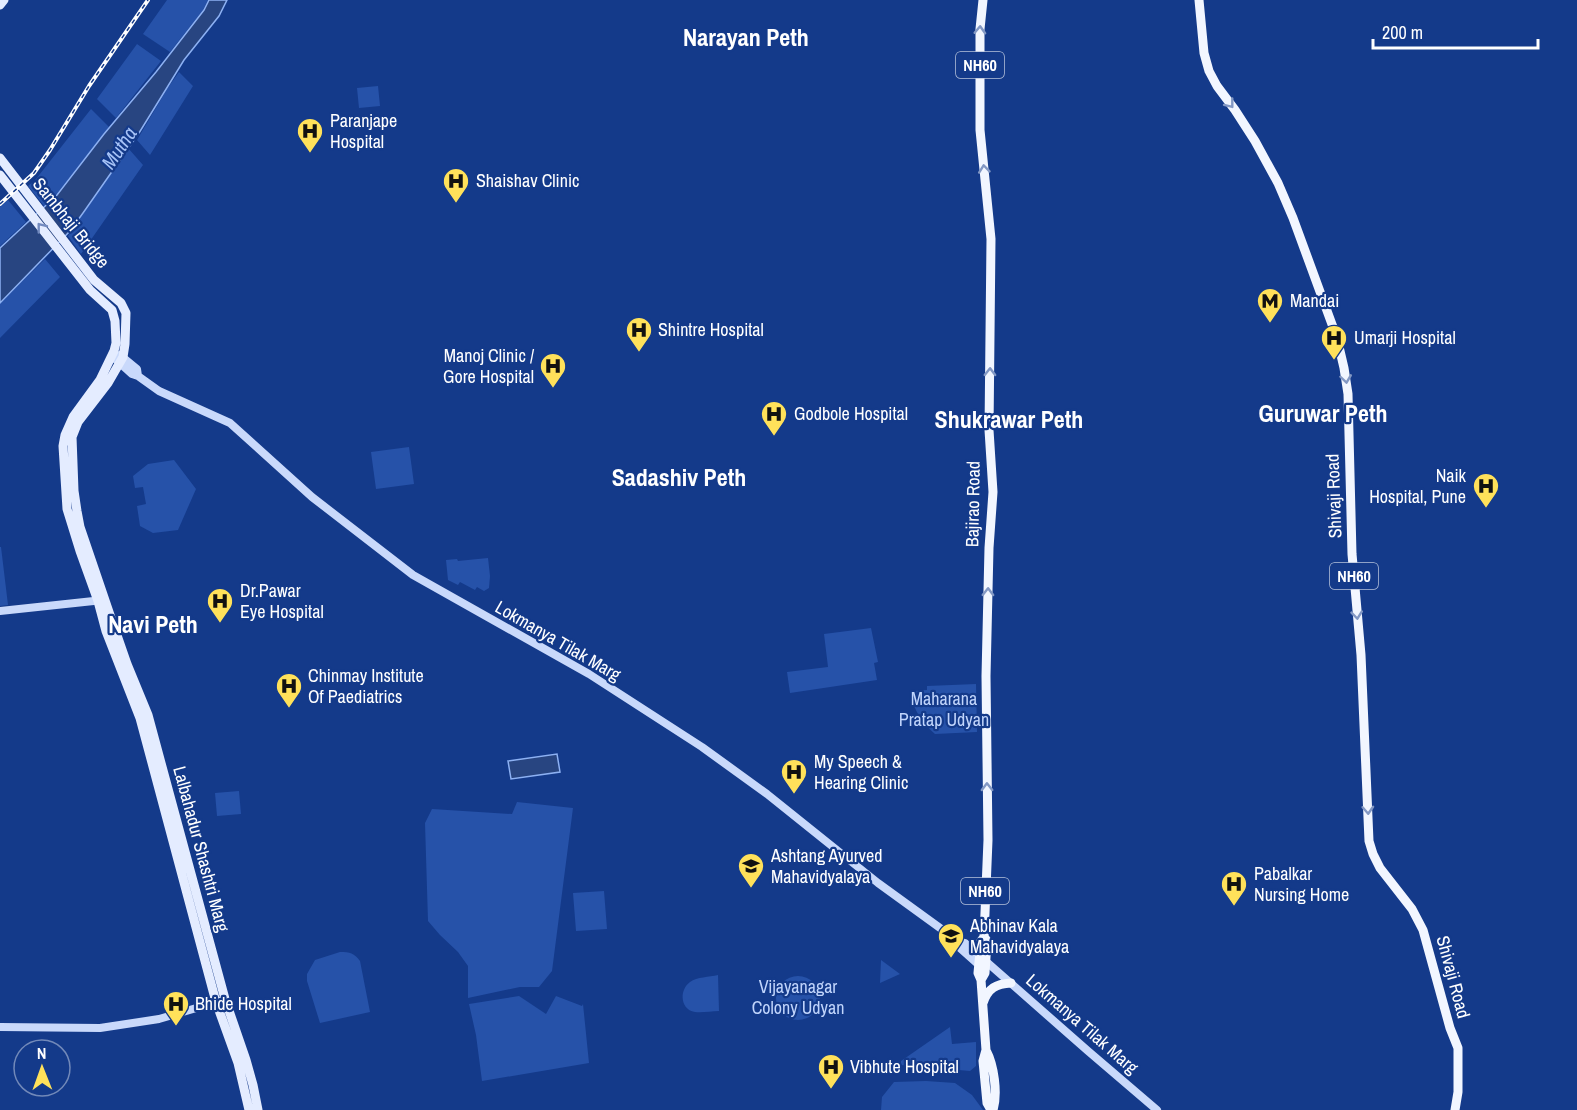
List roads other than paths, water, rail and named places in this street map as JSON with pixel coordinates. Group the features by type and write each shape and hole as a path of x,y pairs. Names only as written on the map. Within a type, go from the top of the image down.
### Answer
{"highway":[{"name":"Bajirao Road","path":"982,960 981,941 984,937 988,840 986,676 989,548 993,492 989,430 991,239 980,130 980,29 983,0"},
{"name":"Shivaji Road","path":"1199,0 1204,53 1209,71 1256,141 1278,183 1337,338 1344,368 1348,394 1352,555 1361,655 1369,841 1372,854 1380,868 1412,909 1423,930 1450,1028 1458,1048 1458,1092 1455,1110"},
{"name":"NH60","path":"982,960 985,973 981,980 986,1050 992,1060 996,1101 992,1110"},
{"path":"982,1006 988,991 1011,983"}],"main road":[{"path":"0,5 4,0"},
{"name":"Sambhaji Bridge","path":"0,159 11,182 90,290 112,310 115,321 117,357"},
{"name":"Sambhaji Bridge","path":"0,175 11,182 94,280 122,303"},
{"name":"Lalbahadur Shashtri Marg","path":"122,303 126,313 125,344 99,396 78,422 72,438 74,491 78,519 102,600 109,640 140,718 221,1001 249,1110"},
{"name":"Lokmanya Tilak Marg","path":"117,357 136,369 138,376 166,395 230,423 312,497 413,575 589,674 702,747 767,794 878,883 958,941 965,943 1157,1110"},
{"path":"0,611 102,600"},
{"path":"0,1027 100,1028 159,1019 221,1001"},
{"name":"Lalbahadur Shashtri Marg","path":"221,1001 246,1060 258,1110"}],"water":[{"name":"Mutha","path":"209,0 227,0 219,16 184,60 139,133 70,231 0,303 0,248 57,195 156,72 204,10"},
{"path":"557,754 560,772 511,779 508,761"}],"railway":[{"path":"0,204 34,173 89,86 148,0"}],"place":[{"name":"Paranjape Hospital","path":"310,154"},
{"name":"Shaishav Clinic","path":"456,204"},
{"name":"Mandai","path":"1270,324"},
{"name":"Shintre Hospital","path":"639,353"},
{"name":"Umarji Hospital","path":"1334,361"},
{"name":"Manoj Clinic / Gore Hospital","path":"553,389"},
{"name":"Godbole Hospital","path":"774,437"},
{"name":"Naik Hospital, Pune","path":"1486,509"},
{"name":"Dr.Pawar Eye Hospital","path":"220,624"},
{"name":"Chinmay Institute Of Paediatrics","path":"289,709"},
{"name":"My Speech & Hearing Clinic","path":"794,795"},
{"name":"Ashtang Ayurved Mahavidyalaya","path":"751,889"},
{"name":"Pabalkar Nursing Home","path":"1234,907"},
{"name":"Abhinav Kala Mahavidyalaya","path":"951,959"},
{"name":"Bhide Hospital","path":"176,1027"},
{"name":"Vibhute Hospital","path":"831,1090"}],"district":[{"name":"Narayan Peth","path":"746,38"},
{"name":"Guruwar Peth","path":"1323,414"},
{"name":"Shukrawar Peth","path":"1009,420"},
{"name":"Sadashiv Peth","path":"679,478"},
{"name":"Navi Peth","path":"153,625"}],"park label":[{"name":"Maharana Pratap Udyan","path":"944,709"},
{"name":"Vijayanagar Colony Udyan","path":"798,997"}]}
